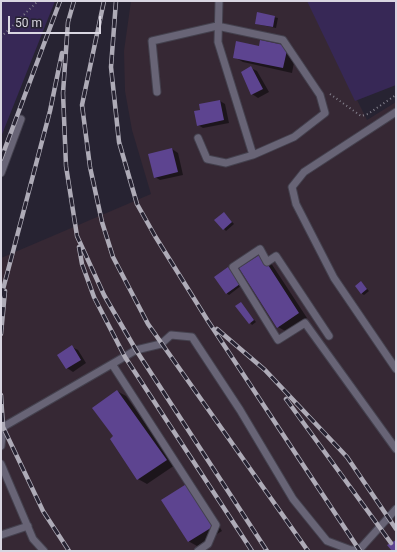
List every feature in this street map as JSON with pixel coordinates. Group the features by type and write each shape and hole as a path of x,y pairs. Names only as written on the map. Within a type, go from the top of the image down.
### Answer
{"lane":[{"path":"219,1 217,26 218,42 253,154"},
{"path":"157,92 152,41 217,26 283,40 320,95 324,113 294,137 253,154 226,162 207,159 198,138"},
{"path":"396,112 304,172 292,187 296,204 334,278 396,369"},
{"path":"1,173 21,119"},
{"path":"329,336 276,256 268,262 260,249 233,267 278,340 305,323 396,449"},
{"path":"1,446 3,426 136,350 162,344 171,335 192,337 240,410 293,499 327,541 351,550 359,551 396,509"},
{"path":"112,364 216,525 208,544 198,551"},
{"path":"1,464 33,539 44,551"},
{"path":"1,535 28,526"}],"path":[{"path":"1,37 38,1"},
{"path":"326,90 361,116 368,114 396,95"}],"shaded area":[{"path":"1,1 55,1 1,137"},
{"path":"131,1 308,1 367,120 396,102 396,551 1,551 1,258 151,194 132,130 125,91 124,51"},
{"path":"307,1 396,1 396,85 355,101"}],"building":[{"path":"257,12 275,16 273,27 255,24"},
{"path":"260,40 288,46 283,68 233,58 236,41 259,46"},
{"path":"251,66 263,89 251,95 241,72"},
{"path":"220,100 224,120 197,126 194,111 200,110 199,104"},
{"path":"172,148 178,172 154,178 148,154"},
{"path":"224,212 232,222 223,230 214,220"},
{"path":"261,254 299,313 277,328 239,268"},
{"path":"228,267 240,284 226,294 214,277"},
{"path":"361,281 367,289 361,294 355,286"},
{"path":"241,302 254,320 249,324 235,306"},
{"path":"72,345 81,360 66,369 57,355"},
{"path":"117,390 167,460 137,480 110,439 113,436 92,408"},
{"path":"188,483 214,526 188,542 161,500"},
{"path":"396,540 396,551 392,551 387,545"}],"railway":[{"path":"1,159 60,1"},
{"path":"74,1 68,22 63,93 66,166 77,236 104,295 136,350 267,551"},
{"path":"104,1 82,105 90,167 102,222 113,257 148,324 308,551"},
{"path":"116,1 111,67 119,142 137,204 155,236 208,321 360,551"},
{"path":"1,297 50,111 62,53"},
{"path":"79,247 82,264 94,297 125,357 252,551"},
{"path":"1,334 5,291"},
{"path":"217,329 265,370 347,457 396,529"},
{"path":"1,395 3,427 43,511 69,551"},
{"path":"286,399 391,543"}]}
